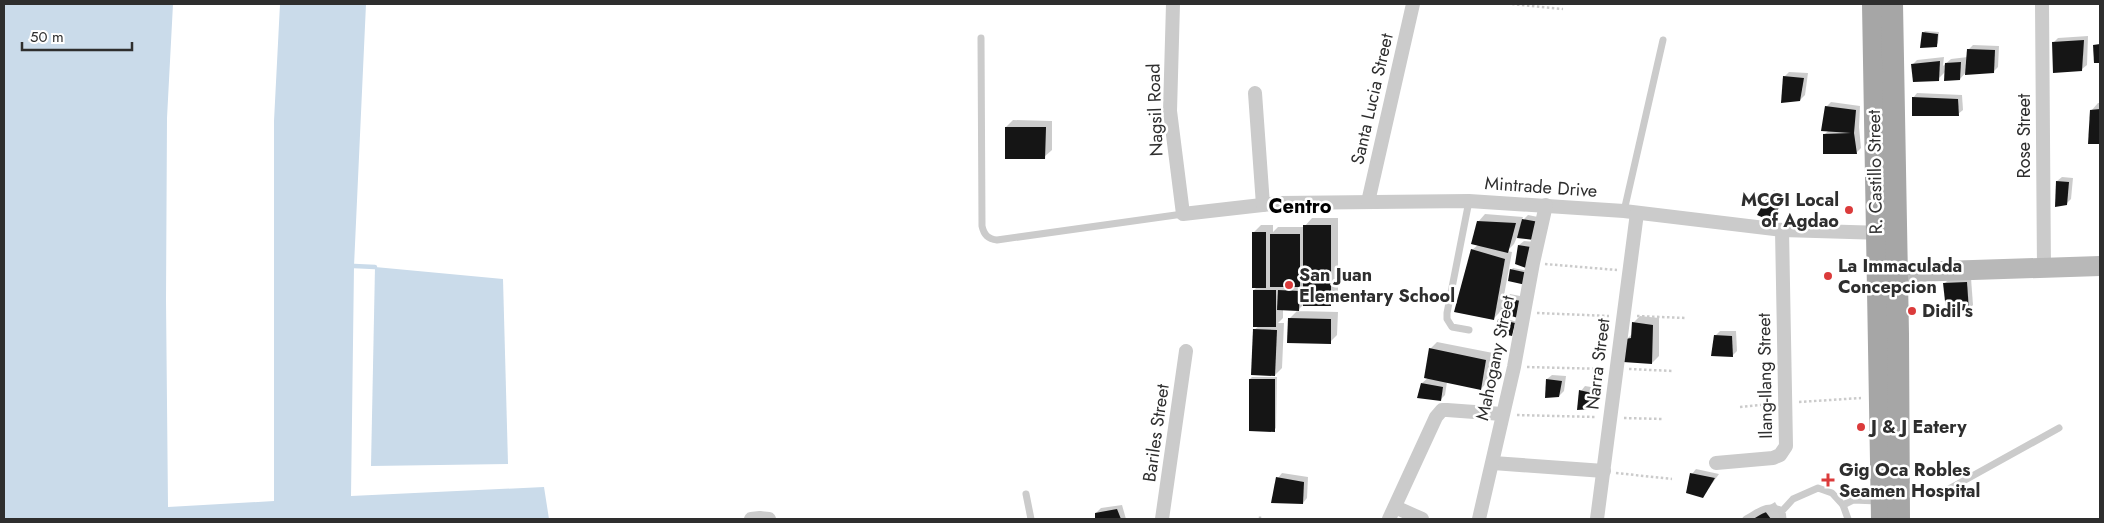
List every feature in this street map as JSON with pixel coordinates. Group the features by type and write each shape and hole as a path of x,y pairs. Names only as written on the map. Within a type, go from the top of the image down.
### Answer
{"main road":[{"name":"R. Castillo Street","path":"1873,4 1887,273 1885,501"},
{"name":"R. Castillo Street","path":"1886,233 1892,4"},
{"name":"R. Castillo Street","path":"1887,273 1880,397 1885,501 1899,519"}],"street":[{"name":"Nagsil Road","path":"1173,4 1170,111 1183,214"},
{"name":"Santa Lucia Street","path":"1368,202 1413,4"},
{"name":"Rose Street","path":"2042,4 2044,269"},
{"path":"1255,93 1263,205"},
{"name":"Mintrade Drive","path":"1183,214 1263,205 1469,201 1630,212 1782,230 1886,233"},
{"name":"Mahogany Street","path":"1479,519 1514,367 1533,263 1546,205"},
{"name":"Narra Street","path":"1597,519 1629,271 1630,212"},
{"name":"Ilang-Ilang Street","path":"1716,463 1773,458 1780,455 1786,446 1782,230"},
{"path":"1887,273 2100,266"},
{"name":"Bariles Street","path":"1162,519 1186,351"},
{"path":"1422,519 1392,513 1436,417 1442,410 1502,414"},
{"path":"1493,462 1604,471"},
{"path":"752,519 769,519"}],"lane":[{"path":"981,38 982,226 984,233 990,239 997,240 1183,214"},
{"path":"1630,212 1663,40"},
{"path":"1469,201 1447,313 1447,319 1452,327 1469,330"},
{"path":"1843,505 1853,500 1885,501 1947,490 2059,428"},
{"path":"1782,511 1793,499 1818,488 1832,492 1843,505 1848,519"},
{"path":"1026,494 1031,519"},
{"path":"1746,519 1767,507 1776,507 1782,511 1783,519"}],"path":[{"path":"1512,4 1562,8"},
{"path":"1533,263 1629,271"},
{"path":"1525,312 1685,318"},
{"path":"1514,367 1673,371"},
{"path":"1740,407 1880,397"},
{"path":"1502,414 1662,419"},
{"path":"1604,471 1672,479"}],"water":[{"path":"4,4 173,4 167,118 168,507 274,501 274,121 280,4 366,4 354,266 351,496 544,487 549,519 4,519"},
{"path":"375,267 503,279 508,464 371,466"}],"building":[{"path":"1922,32 1938,34 1937,47 1920,48"},
{"path":"2084,40 2082,71 2053,73 2052,42"},
{"path":"2100,44 2100,63 2094,63 2093,45"},
{"path":"1967,49 1995,50 1994,73 1965,75"},
{"path":"1940,61 1939,81 1913,82 1911,64"},
{"path":"1961,62 1960,80 1944,81 1945,63"},
{"path":"1783,76 1804,78 1800,101 1781,103"},
{"path":"1912,97 1958,99 1959,116 1912,116"},
{"path":"1825,106 1856,110 1854,133 1857,154 1823,154 1823,134 1851,133 1821,131"},
{"path":"2100,109 2100,144 2088,144 2090,110"},
{"path":"1005,127 1046,127 1045,159 1005,159"},
{"path":"2056,181 2069,182 2067,205 2055,207"},
{"path":"1769,194 1781,204 1771,221 1757,215"},
{"path":"1522,219 1539,222 1534,240 1517,238"},
{"path":"1477,221 1516,223 1508,253 1471,244"},
{"path":"1303,225 1331,225 1331,306 1303,306"},
{"path":"1252,232 1266,232 1266,288 1252,288"},
{"path":"1270,234 1300,234 1300,287 1270,287"},
{"path":"1518,245 1531,247 1529,269 1515,264"},
{"path":"1471,249 1505,259 1494,320 1454,312"},
{"path":"1510,269 1528,273 1526,285 1508,281"},
{"path":"1967,282 1969,311 1946,310 1943,283"},
{"path":"1253,290 1276,290 1276,327 1253,327"},
{"path":"1278,290 1300,291 1299,311 1277,310"},
{"path":"1504,298 1521,301 1518,318 1501,313"},
{"path":"1288,318 1331,319 1331,344 1287,343"},
{"path":"1498,319 1515,323 1512,336 1496,332"},
{"path":"1632,322 1653,325 1652,364 1623,362 1626,339 1631,338"},
{"path":"1253,329 1277,330 1275,376 1251,375"},
{"path":"1714,335 1732,336 1733,357 1711,356"},
{"path":"1429,348 1486,360 1481,390 1424,378"},
{"path":"1249,379 1275,379 1275,432 1249,431"},
{"path":"1546,379 1562,381 1559,397 1545,398"},
{"path":"1421,383 1443,387 1441,401 1417,398"},
{"path":"1579,390 1592,393 1593,409 1577,410"},
{"path":"1690,473 1715,478 1703,498 1686,493"},
{"path":"1276,477 1304,482 1303,504 1271,503"},
{"path":"1117,509 1121,519 1095,519 1095,513"},
{"path":"1765,511 1771,519 1752,519"}],"waterway":[{"path":"354,266 375,267"}],"place":[{"name":"MCGI Local of Agdao","path":"1849,210"},
{"name":"La Immaculada Concepcion","path":"1828,276"},
{"name":"San Juan Elementary School","path":"1289,285"},
{"name":"Didil's","path":"1912,311"},
{"name":"J & J Eatery","path":"1861,427"},
{"name":"Gig Oca Robles Seamen Hospital","path":"1828,480"}],"district":[{"name":"Centro","path":"1300,206"}]}
